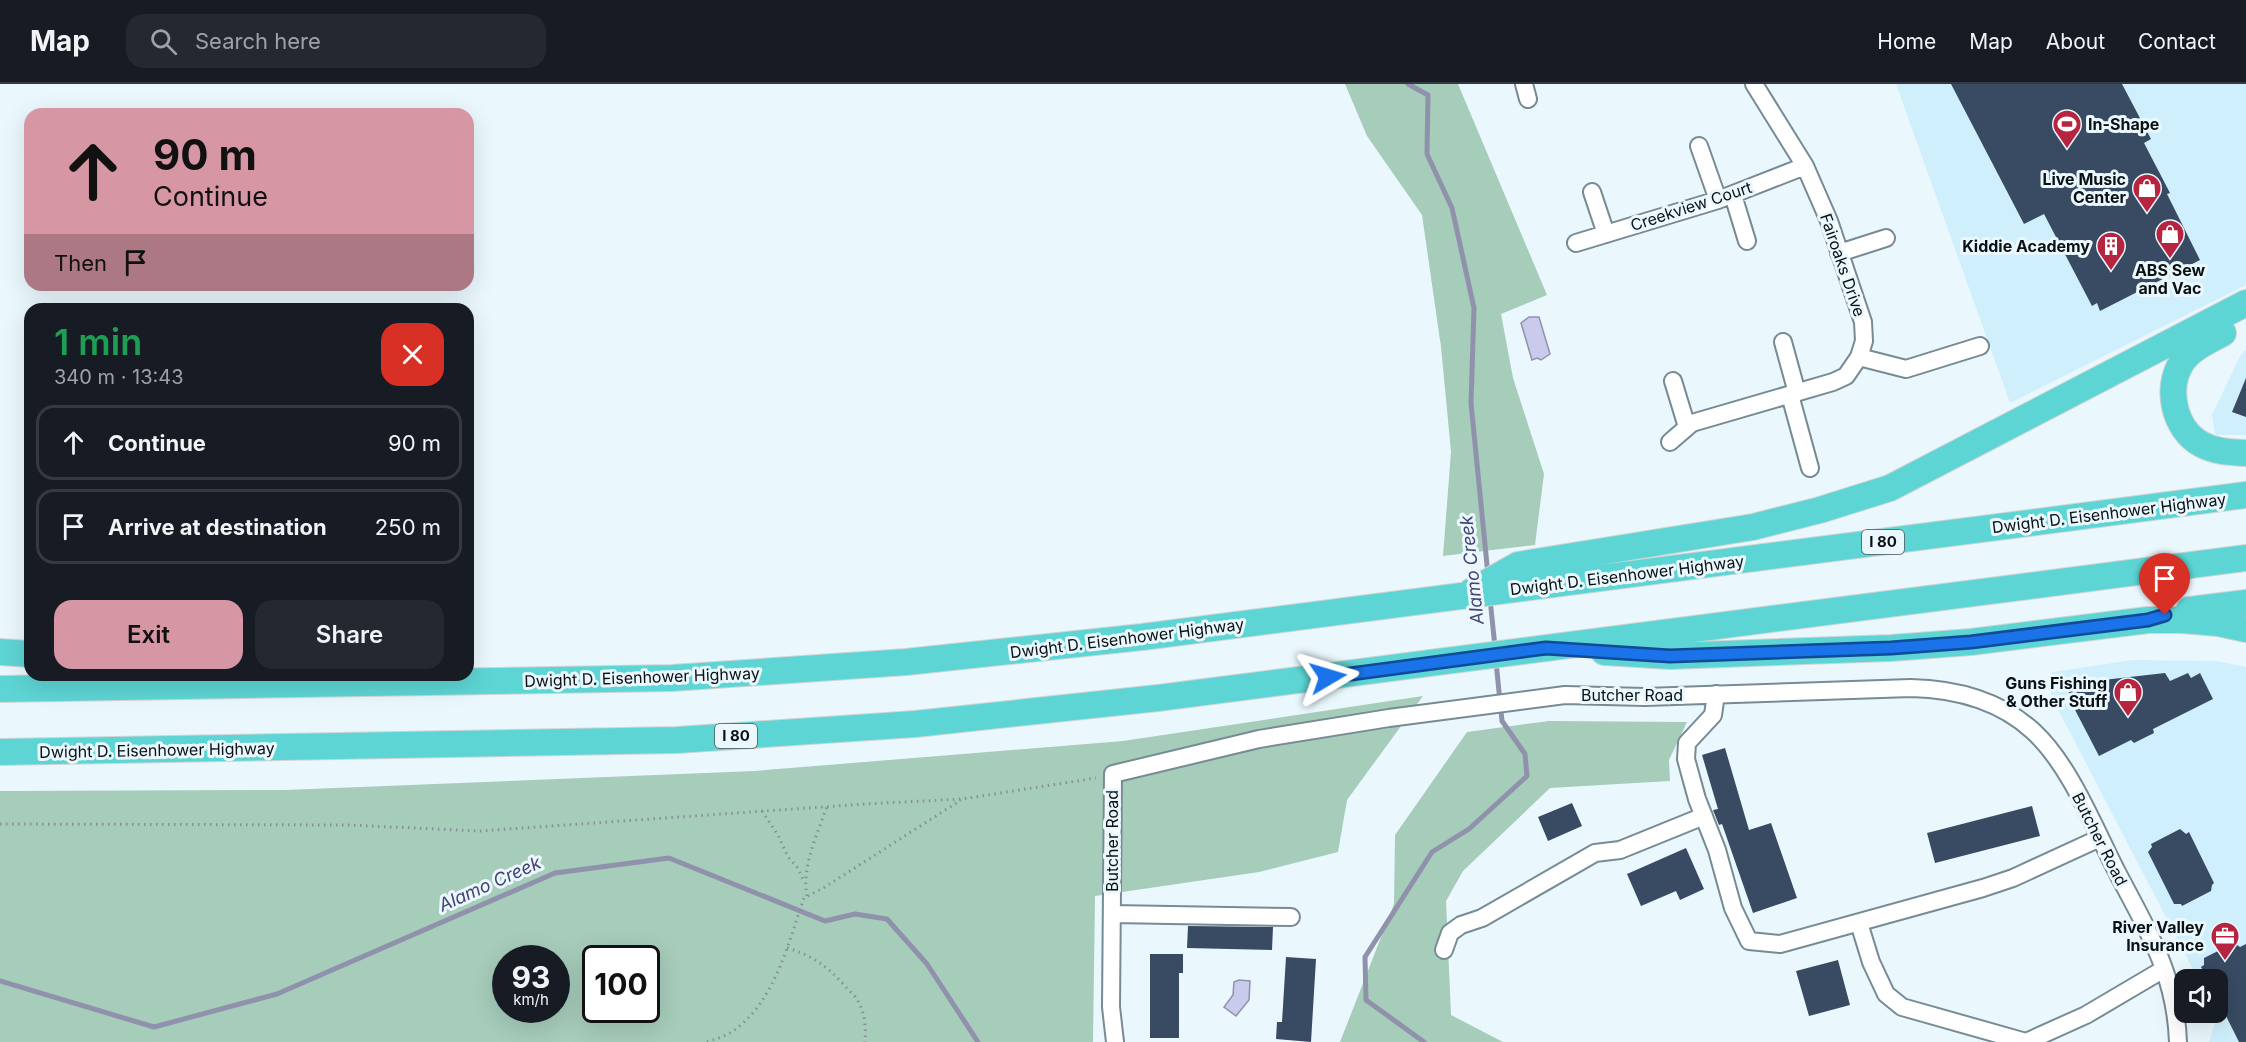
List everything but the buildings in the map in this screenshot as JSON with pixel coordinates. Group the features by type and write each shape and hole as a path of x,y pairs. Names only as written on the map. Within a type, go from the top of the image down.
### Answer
{"highway":[{"path":"1519,577 1753,527 1820,510 1890,488 2246,303"},
{"path":"2246,321 2198,347 2182,362 2174,380 2174,407 2181,426 2199,444 2222,452 2246,453"},
{"name":"Dwight D. Eisenhower Highway","path":"0,689 672,678 906,662 1142,637 1461,597 1519,577 2246,495"},
{"name":"Dwight D. Eisenhower Highway","path":"0,752 677,740 809,732 1026,714 2246,558"},
{"path":"1535,650 1670,656 1891,648 1971,642 2148,620 2183,611 2246,603"},
{"path":"2148,620 2194,621 2246,629"},
{"path":"0,652 24,654"},
{"path":"269,681 285,684"}],"street":[{"name":"Fairoaks Drive","path":"1754,84 1805,166 1839,253 1863,322 1864,341 1859,357"},
{"path":"1699,146 1747,241"},
{"name":"Creekview Court","path":"1576,243 1726,198 1805,166"},
{"path":"1592,192 1606,234"},
{"path":"1839,253 1886,238"},
{"path":"1783,342 1810,468"},
{"path":"1670,442 1692,423 1833,382 1846,376 1859,357 1906,369 1980,346"},
{"path":"1673,381 1687,427"},
{"name":"Butcher Road","path":"1115,1042 1111,1007 1113,774 1259,739 1550,696 1645,697 1935,688 1974,696 2018,719 2047,745 2066,773 2157,951 2177,1020 2178,1042"},
{"path":"1716,693 1713,715 1687,743 1686,759 1717,850 1733,908 1749,941 1780,944 2013,878 2100,838"},
{"path":"1444,950 1450,933 1482,918 1595,853 1620,850 1704,816"},
{"path":"1112,914 1291,917"},
{"path":"1859,923 1871,962 1886,994 1902,1006 2026,1042 2086,1014 2164,969"}],"path":[{"path":"0,824 348,825 480,831 827,806 962,799 1070,783 1113,774"},
{"path":"806,897 962,799"},
{"path":"707,1042 732,1033 752,1016 765,997 806,897 805,884 810,858 827,806"},
{"path":"762,812 778,835 788,857 798,868 805,884"},
{"path":"787,948 816,959 832,971 858,1000 866,1025 865,1042"}],"shaded area":[{"path":"1896,84 2246,84 2246,285 2010,403"},
{"path":"1529,317 1539,317 1550,354 1541,360 1537,358 1532,360 1521,323"},
{"path":"2246,350 2246,435 2215,435 2212,415 2240,356"},
{"path":"2133,660 2216,661 2246,667 2246,1042 2209,1042 2215,1023 2228,1023 2228,969 2193,969 2051,696 2052,672"},
{"path":"1250,981 1249,1000 1236,1016 1224,1007 1233,995 1234,982"}],"green space":[{"path":"1345,84 1458,84 1547,295 1501,314 1513,378 1544,474 1535,545 1443,556 1451,452 1441,347 1422,215 1367,136"},
{"path":"1423,696 1347,800 1338,852 1259,872 1095,896 1093,1042 0,1042 0,791 285,790 754,771 1123,741"},
{"path":"1549,721 1687,722 1669,760 1670,781 1550,788 1463,871 1446,901 1451,1015 1503,1042 1340,1042 1394,904 1395,835 1467,732"}],"waterway":[{"name":"Alamo Creek","path":"1408,84 1428,95 1427,154 1452,208 1474,308 1471,403 1488,575"},
{"name":"Alamo Creek","path":"1490,599 1495,647"},
{"name":"Alamo Creek","path":"1424,1042 1366,1000 1365,957 1432,852 1469,829 1527,776 1525,754 1502,721 1496,662"},
{"name":"Alamo Creek","path":"0,981 154,1027 277,994 555,873 669,858 825,921 855,914 887,919 927,964 978,1042"}],"place":[{"name":"In-Shape","path":"2067,150"},
{"name":"Live Music Center","path":"2147,214"},
{"name":"ABS Sew and Vac","path":"2170,260"},
{"name":"Kiddie Academy","path":"2111,272"},
{"name":"Guns Fishing & Other Stuff","path":"2128,718"},
{"name":"River Valley Insurance","path":"2225,962"}],"route":[{"path":"1328,677 1546,648 1670,656 1891,648 1971,642 2148,620 2165,615"}]}
